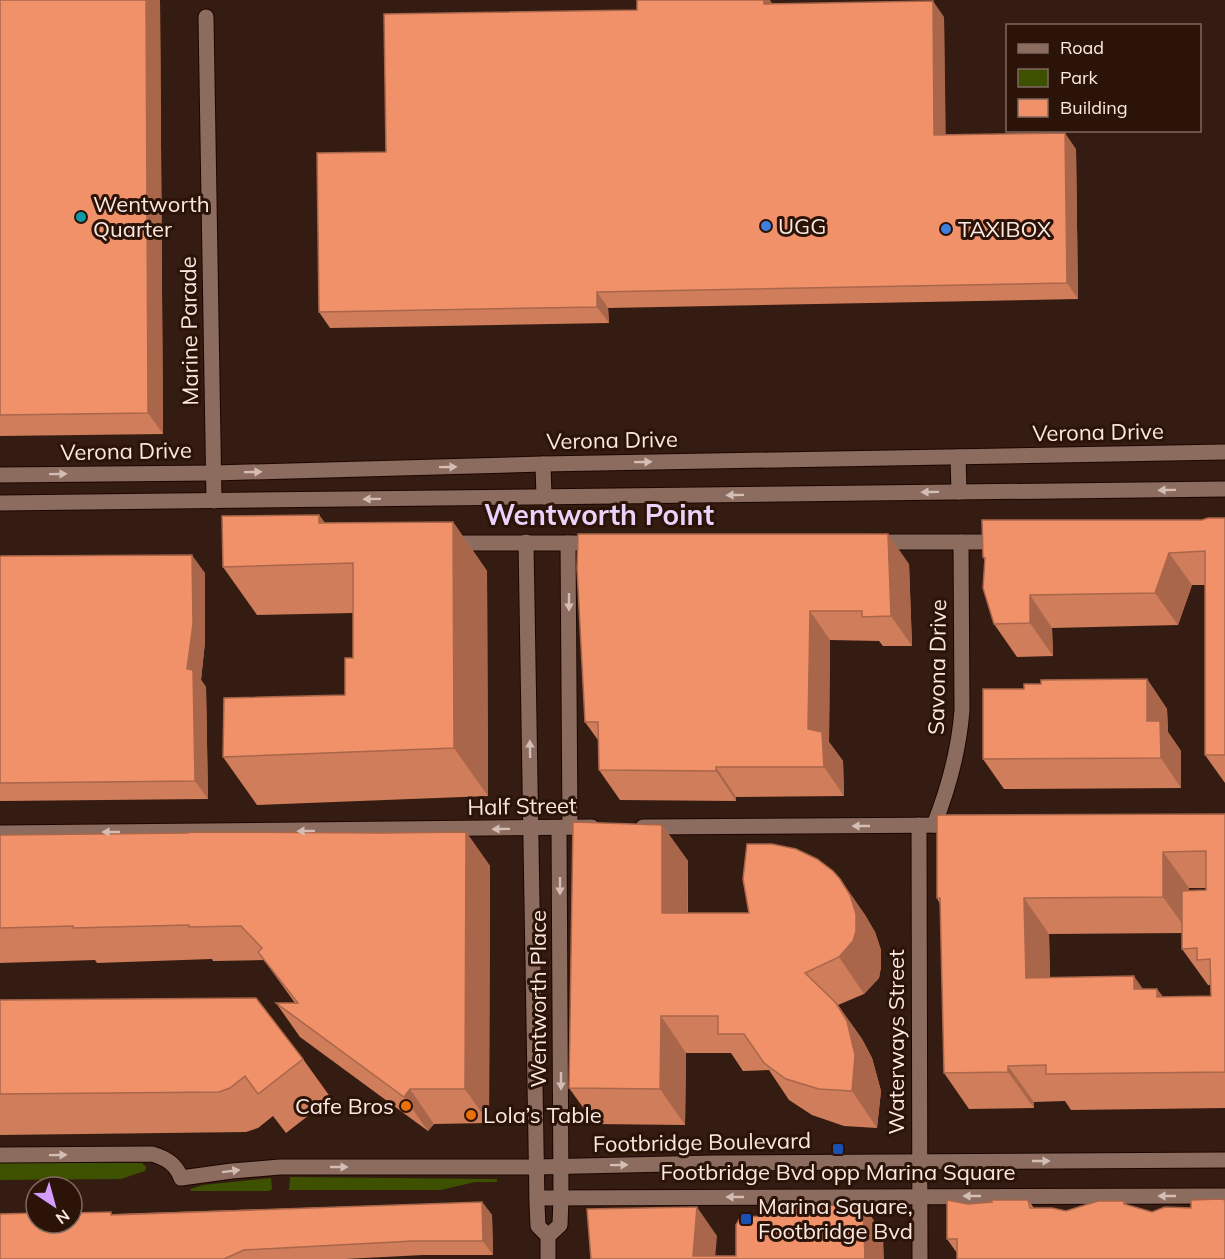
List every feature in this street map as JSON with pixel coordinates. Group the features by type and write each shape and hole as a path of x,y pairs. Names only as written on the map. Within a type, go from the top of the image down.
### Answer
{"street":[{"name":"Marine Parade","path":"206,17 214,501"},
{"name":"Verona Drive","path":"0,475 1225,452"},
{"path":"958,457 959,492"},
{"path":"543,464 544,497"},
{"path":"0,503 1225,489"},
{"name":"Wentworth Place","path":"526,542 537,1198 538,1226 548,1236 548,1259"},
{"path":"854,542 1018,542"},
{"name":"Savona Drive","path":"926,825 950,779 960,734 962,710 961,542"},
{"path":"433,543 616,543"},
{"name":"Wentworth Place","path":"548,1236 560,1225 561,1198 568,543"},
{"name":"Waterways Street","path":"920,1259 919,1162 926,825"},
{"path":"628,827 969,825"},
{"name":"Half Street","path":"0,833 605,827"},
{"name":"Footbridge Boulevard","path":"0,1155 152,1154 170,1162 176,1167 181,1178 280,1167 537,1167 714,1163 1225,1160"},
{"path":"537,1198 1225,1196"}],"green space":[{"path":"0,1163 142,1163 146,1167 145,1171 121,1179 84,1179 84,1175 24,1175 24,1180 0,1180"},
{"path":"290,1177 497,1179 497,1182 475,1182 441,1190 289,1190"},
{"path":"271,1178 272,1189 269,1191 191,1191 190,1189 203,1185"}],"building":[{"name":"Wentworth Quarter","path":"0,0 146,0 148,413 0,415"},
{"path":"637,0 764,0 764,4 933,1 934,135 1065,133 1067,283 597,292 597,307 319,312 317,153 386,152 384,14 637,10"},
{"path":"319,515 319,523 453,522 454,748 223,757 224,698 345,695 345,658 353,658 353,563 223,567 222,516"},
{"path":"1225,518 1225,755 1205,755 1205,551 1169,553 1155,593 1030,595 1030,623 994,624 983,588 985,558 983,557 982,520 1202,520"},
{"path":"578,534 888,534 891,616 862,617 862,611 810,611 808,729 822,732 824,767 716,767 716,771 599,770 598,722 585,722 577,568"},
{"path":"192,555 193,624 187,669 193,670 195,781 0,783 0,556"},
{"path":"1147,679 1147,721 1160,721 1161,758 983,759 983,689 1024,689 1024,684 1041,684 1041,680"},
{"path":"1225,814 1225,1072 1046,1074 1046,1065 1008,1066 1008,1072 944,1073 940,898 937,898 937,815","holes":["1206,851 1206,890 1182,891 1182,949 1197,948 1197,960 1210,959 1211,996 1157,997 1157,989 1134,989 1134,976 1026,978 1024,898 1163,897 1163,852"]},
{"path":"573,822 662,825 662,913 749,913 743,879 747,844 772,844 796,849 817,859 833,871 850,895 856,914 856,931 853,941 839,957 805,973 836,1003 847,1021 855,1055 852,1091 819,1089 786,1079 764,1063 744,1034 718,1034 718,1016 661,1016 660,1089 569,1088"},
{"path":"466,832 465,1089 410,1089 404,1097 276,1003 298,1003 258,952 262,948 241,926 0,928 0,835"},
{"path":"256,998 303,1059 258,1094 245,1076 230,1088 219,1092 0,1094 0,1000"},
{"path":"947,1200 968,1204 992,1202 991,1200 1028,1200 1030,1208 1052,1208 1066,1211 1098,1201 1124,1201 1124,1204 1152,1212 1165,1207 1191,1208 1191,1200 1225,1200 1225,1259 957,1259 957,1239 947,1239"},
{"path":"482,1202 483,1241 413,1241 244,1250 224,1259 0,1259 0,1214 24,1213 24,1235 84,1235 84,1213 111,1212 111,1215"},
{"path":"863,1204 865,1259 591,1259 587,1209 697,1207 693,1256 736,1256 736,1225 740,1218 763,1216 762,1208"}],"place":[{"name":"Wentworth Quarter","path":"81,217"},
{"name":"UGG","path":"766,226"},
{"name":"TAXIBOX","path":"946,229"},
{"name":"Cafe Bros","path":"406,1106"},
{"name":"Lola’s Table","path":"471,1115"},
{"name":"Footbridge Bvd opp Marina Square","path":"838,1149"},
{"name":"Marina Square, Footbridge Bvd","path":"746,1219"}],"district":[{"name":"Wentworth Point","path":"599,515"}]}
